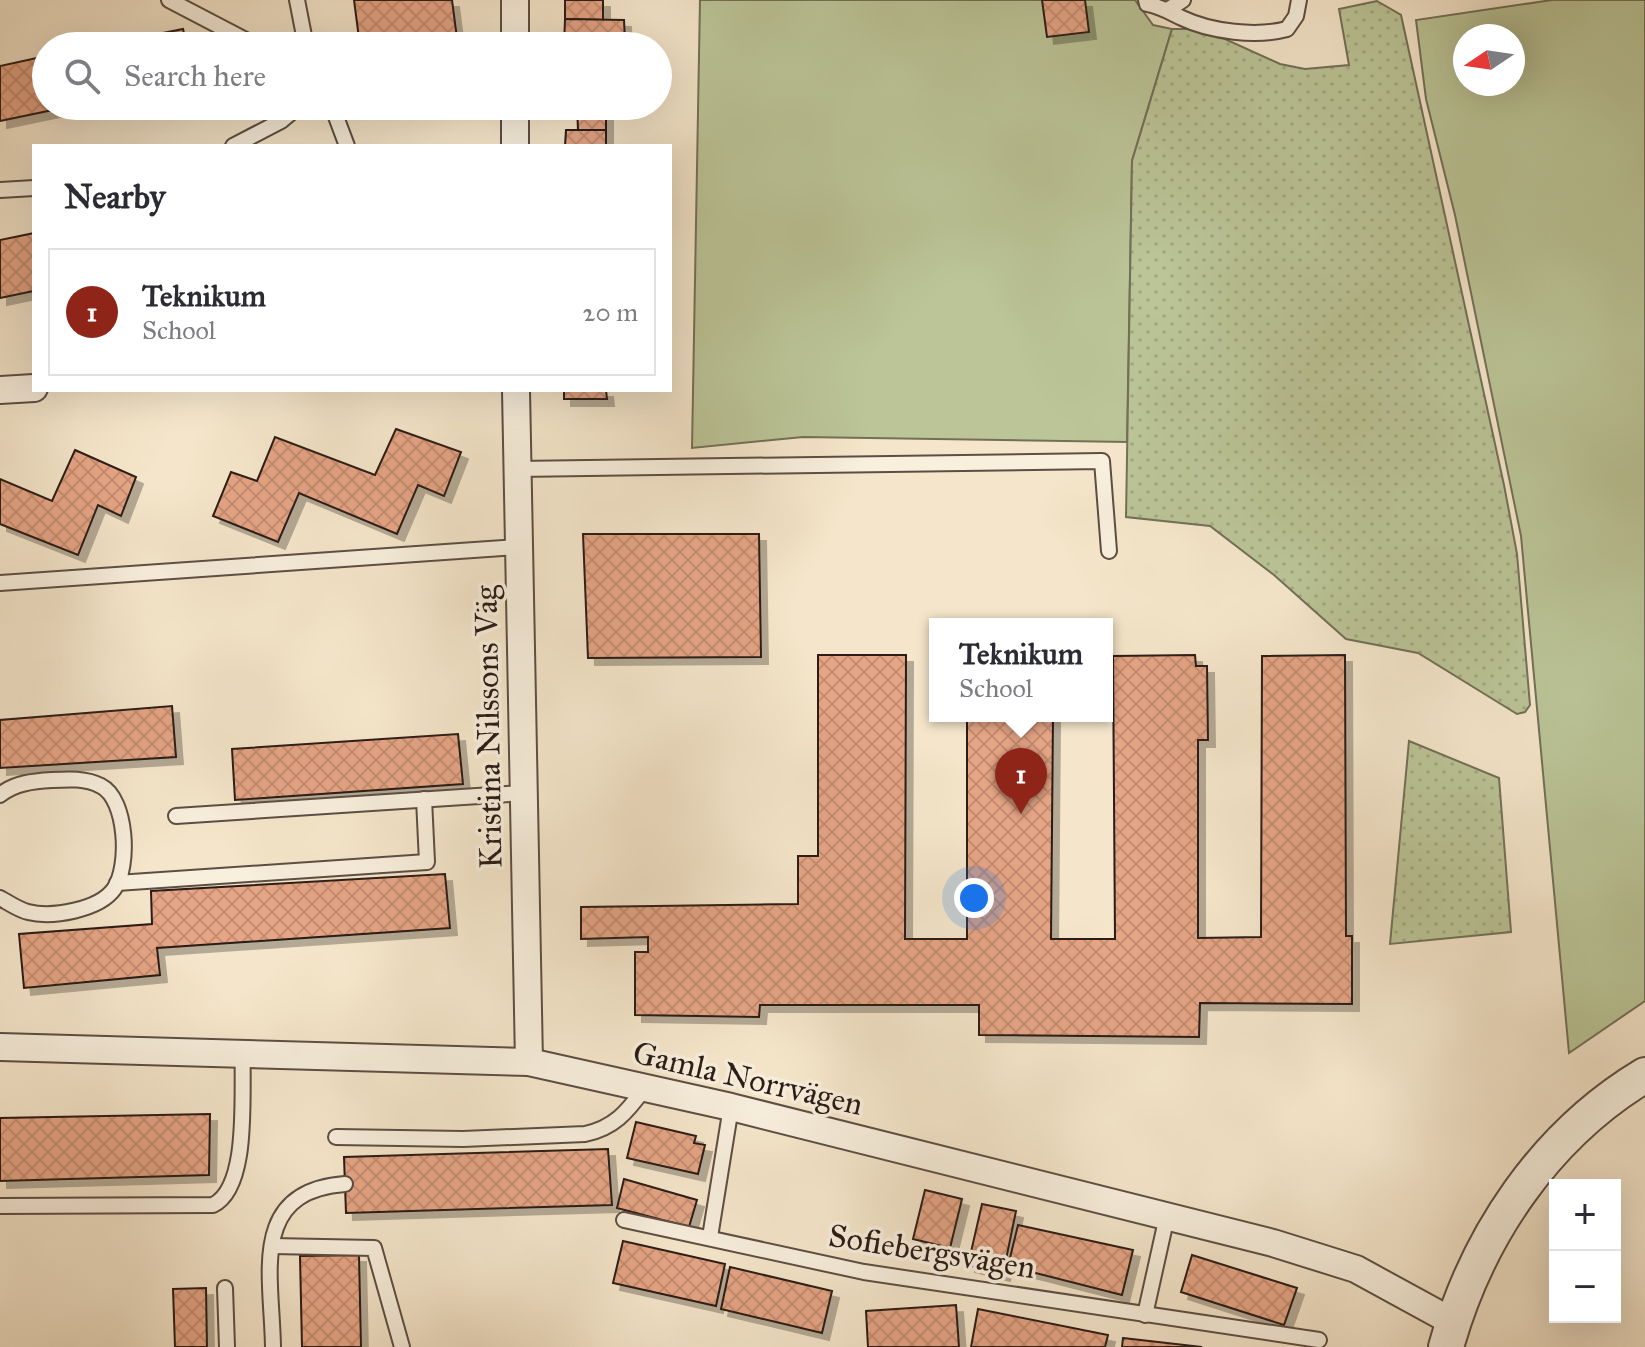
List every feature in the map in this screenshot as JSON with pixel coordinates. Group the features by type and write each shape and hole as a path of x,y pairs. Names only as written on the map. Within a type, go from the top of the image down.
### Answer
{"street":[{"path":"515,0 515,32"},
{"path":"515,120 515,144"},
{"path":"0,390 32,388"},
{"name":"Kristina Nilssons Väg","path":"516,392 529,1062"},
{"name":"Gamla Norrvägen","path":"0,1047 529,1062 731,1107 1329,1259 1384,1283 1449,1335"},
{"path":"1449,1335 1481,1256 1522,1186 1592,1111 1645,1075"}],"lane":[{"path":"169,0 230,32"},
{"path":"297,0 303,32"},
{"path":"1146,0 1147,4 1169,9 1182,18 1216,27 1268,34 1287,29 1296,16 1299,0"},
{"path":"1169,9 1183,0"},
{"path":"237,144 282,120"},
{"path":"337,120 346,144"},
{"path":"0,190 32,188"},
{"path":"517,469 1102,461 1109,551"},
{"path":"0,583 518,547"},
{"path":"0,795 19,784 80,779 104,787 116,805 124,833 123,867 117,883 96,904 59,912 27,912 0,898"},
{"path":"176,816 523,793"},
{"path":"117,883 427,862 424,799"},
{"path":"0,1206 213,1205 226,1199 234,1182 239,1156 243,1054"},
{"path":"336,1137 463,1139 585,1134 601,1131 623,1118 644,1089"},
{"path":"710,1237 731,1107"},
{"path":"273,1347 272,1246 280,1212 292,1200 328,1185 345,1184"},
{"path":"1145,1315 1167,1216"},
{"name":"Sofiebergsvägen","path":"624,1220 864,1272 1319,1340"},
{"path":"272,1246 374,1248 402,1347"},
{"path":"225,1288 227,1347"}],"green space":[{"path":"700,0 1135,0 1153,25 1172,29 1132,161 1127,442 803,437 692,448"},
{"path":"1552,0 1645,0 1645,1001 1569,1053 1521,536 1455,215 1426,99 1416,20"},
{"path":"1377,1 1401,15 1504,485 1517,554 1530,705 1525,712 1517,714 1418,653 1346,639 1274,575 1210,526 1126,517 1132,161 1172,29 1203,29 1280,64 1305,69 1349,65 1339,9"},
{"path":"1409,741 1499,778 1511,932 1390,944"}],"building":[{"path":"354,0 452,0 456,32 358,32"},
{"path":"565,0 603,0 603,20 565,19"},
{"path":"1042,0 1085,0 1089,32 1047,37"},
{"path":"565,19 624,20 625,32 565,32"},
{"path":"32,59 32,114 0,121 0,66"},
{"path":"578,120 606,120 606,130 578,130"},
{"path":"566,130 606,130 606,144 565,144"},
{"path":"32,233 32,291 0,298 0,240"},
{"path":"564,392 606,392 607,399 564,399"},
{"path":"396,429 461,452 444,496 418,485 397,534 299,493 278,542 213,516 231,472 257,481 275,437 375,475"},
{"path":"75,450 136,477 121,516 98,505 78,555 0,524 0,479 52,501"},
{"path":"583,534 759,534 761,657 588,658"},
{"path":"818,655 906,655 905,939 967,939 967,722 1053,722 1051,939 1115,939 1113,656 1195,655 1196,666 1207,666 1208,740 1198,740 1198,938 1261,937 1262,656 1345,655 1346,936 1352,936 1352,1004 1200,1003 1199,1037 979,1035 979,1005 760,1005 759,1017 635,1015 635,952 648,952 648,937 581,939 581,907 798,904 798,856 818,856"},
{"path":"172,706 176,757 0,768 0,720"},
{"path":"458,734 463,784 235,800 232,749"},
{"path":"445,874 450,928 157,948 160,975 24,988 19,934 152,924 151,891"},
{"path":"210,1114 209,1175 0,1181 0,1118"},
{"path":"636,1122 696,1136 694,1143 705,1145 698,1174 627,1158"},
{"path":"608,1149 612,1205 346,1213 344,1157"},
{"path":"624,1179 697,1200 689,1227 617,1208"},
{"path":"925,1190 962,1199 950,1248 913,1239"},
{"path":"982,1204 1016,1211 1003,1274 968,1265"},
{"path":"1018,1225 1133,1250 1122,1295 1008,1266"},
{"path":"623,1241 725,1264 716,1306 613,1283"},
{"path":"359,1255 361,1347 302,1347 300,1256"},
{"path":"1192,1255 1297,1288 1284,1325 1181,1292"},
{"path":"730,1267 832,1291 822,1333 721,1309"},
{"path":"206,1288 207,1347 175,1347 173,1289"},
{"path":"956,1305 959,1347 868,1347 866,1311"},
{"path":"978,1309 1108,1335 1105,1347 971,1347"},
{"path":"1123,1338 1202,1347 1122,1347"}],"place":[{"name":"Teknikum","path":"1021,814"}]}
